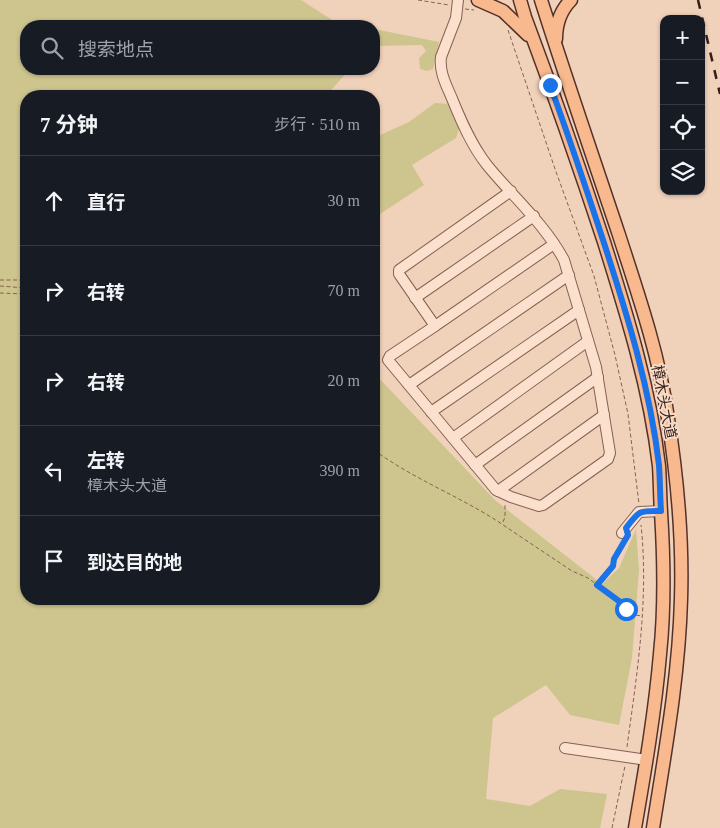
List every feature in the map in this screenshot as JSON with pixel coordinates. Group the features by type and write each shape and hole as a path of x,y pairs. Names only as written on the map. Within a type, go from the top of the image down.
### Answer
{"main road":[{"path":"478,0 496,7 509,16 535,44"},
{"name":"樟木头大道","path":"520,0 574,152 619,289 640,366 659,466 663,600 660,652 647,760 635,828"},
{"name":"樟木头大道","path":"542,0 648,326 667,411 675,465 681,552 678,654 667,742 652,828"},
{"path":"557,47 556,33 559,18 571,0"}],"lane":[{"path":"458,0 456,18 441,57 440,70 478,153 534,216 554,244 564,260 598,377 610,453 610,457 606,462 544,505 535,506 504,497 452,438 388,358 554,244"},
{"path":"435,326 399,274 399,270 511,191"},
{"path":"416,298 534,216"},
{"path":"409,385 569,276"},
{"path":"431,412 579,310"},
{"path":"452,438 588,341"},
{"path":"475,465 598,377"},
{"path":"504,497 604,415"},
{"path":"623,538 639,512 661,511"},
{"path":"565,748 647,760"}],"path":[{"path":"0,280 20,280"},
{"path":"0,286 20,288"},
{"path":"0,293 20,294"},
{"path":"380,454 428,484 462,500 502,523 508,529 572,571 586,577 623,604 629,614 642,616"},
{"path":"502,523 505,516 504,497"},
{"path":"597,585 611,569 623,538"}],"shaded area":[{"path":"0,0 301,0 332,20 20,20 20,75 345,75 332,90 20,90 20,605 380,605 380,379 496,501 602,584 619,568 636,529 639,570 632,658 619,725 570,715 546,685 493,718 486,799 530,806 560,789 607,794 600,828 0,828"},
{"path":"380,30 439,42 433,69 427,71 420,69 419,58 426,51 422,45 380,46"},
{"path":"435,103 450,104 459,129 456,138 412,165 424,185 380,214 380,135 409,122"}],"railway":[{"path":"698,0 720,94"}],"route":[{"path":"550,85 619,289 640,366 659,466 661,511 641,511 636,515 626,528 628,535 614,559 613,566 597,585 623,604 626,609"}]}
